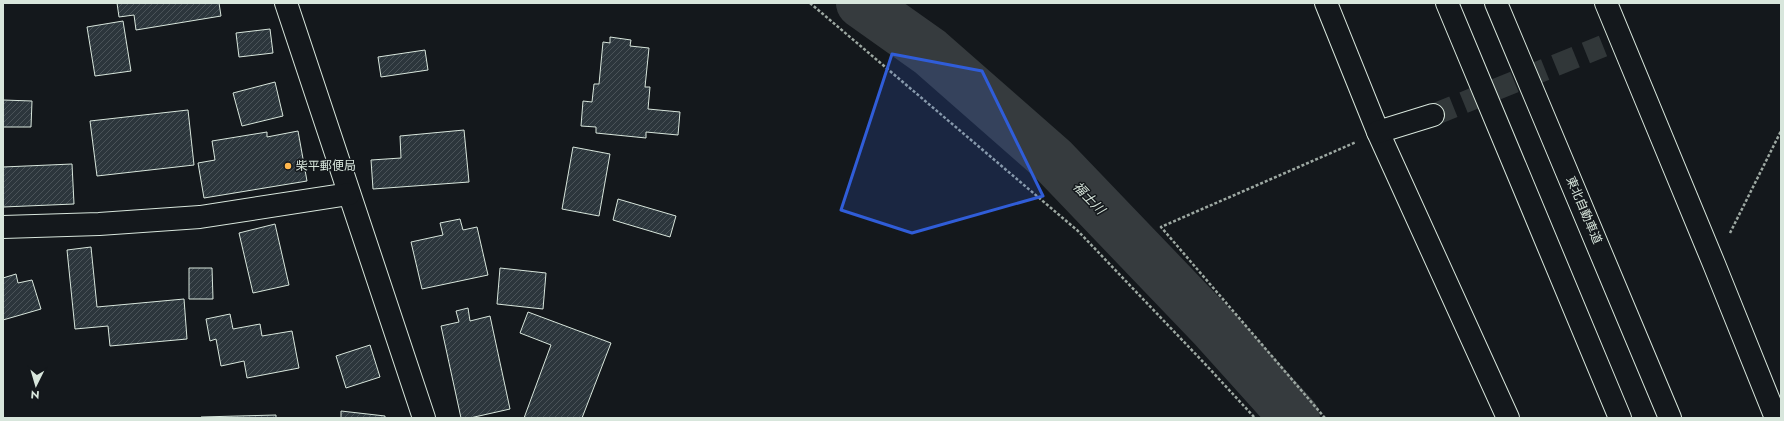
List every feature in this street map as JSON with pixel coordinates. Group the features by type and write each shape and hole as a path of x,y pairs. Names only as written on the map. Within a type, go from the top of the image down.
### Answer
{"main road":[{"path":"286,3 424,418"},
{"path":"1326,3 1378,132 1508,418"},
{"path":"1447,3 1620,418"},
{"name":"東北自動車道","path":"1496,3 1670,418"},
{"path":"1606,3 1612,43 1714,264 1776,418"},
{"path":"1378,132 1432,115"},
{"path":"3,227 98,224 200,217 349,194"}],"path":[{"path":"810,3 1078,231 1255,418"},
{"path":"1714,264 1781,131"},
{"path":"1325,418 1161,227 1378,132"}],"highlighted area":[{"path":"892,54 982,71 1043,196 912,233 841,210"}],"building":[{"path":"117,3 219,3 221,16 136,30 134,15 119,17"},
{"path":"123,21 131,71 95,76 87,27"},
{"path":"270,29 273,53 239,57 236,33"},
{"path":"610,37 631,40 630,46 649,48 645,87 650,87 648,109 680,112 678,135 646,132 646,138 596,133 596,127 581,126 583,101 592,102 594,84 599,84 603,42 610,43"},
{"path":"425,50 428,70 381,77 378,57"},
{"path":"275,82 283,116 242,126 233,93"},
{"path":"3,100 32,101 31,127 3,127"},
{"path":"188,110 194,165 97,176 90,121"},
{"path":"464,130 469,182 373,189 371,160 401,158 400,136"},
{"path":"298,131 307,181 204,198 198,163 215,160 212,141 267,132 267,137"},
{"path":"573,147 610,154 599,216 562,209"},
{"path":"72,164 74,204 3,207 3,167"},
{"path":"618,199 676,216 670,237 613,220"},
{"path":"460,219 463,230 477,227 488,275 422,289 411,242 443,235 440,223"},
{"path":"275,224 289,285 253,293 239,233"},
{"path":"91,247 97,307 184,299 187,339 110,346 108,326 75,329 67,250"},
{"path":"189,268 212,268 213,299 189,299"},
{"path":"500,268 546,273 543,309 497,304"},
{"path":"16,274 18,283 32,280 41,309 3,320 3,278"},
{"path":"468,308 470,321 490,316 510,409 470,418 461,418 441,326 459,322 456,311"},
{"path":"528,312 611,343 582,418 524,418 551,345 520,333"},
{"path":"230,314 233,329 260,324 262,336 292,331 299,368 247,378 244,361 221,366 216,339 210,341 206,319"},
{"path":"370,345 380,377 346,388 336,356"},
{"path":"341,411 385,416 385,418 341,418"},
{"path":"276,415 276,418 201,418 201,417"}],"waterway":[{"name":"福士川","path":"861,3 930,52 1053,160 1214,328 1295,418"}],"tunnel":[{"path":"1433,115 1603,46"}],"place":[{"name":"柴平郵便局","path":"288,166"}]}
